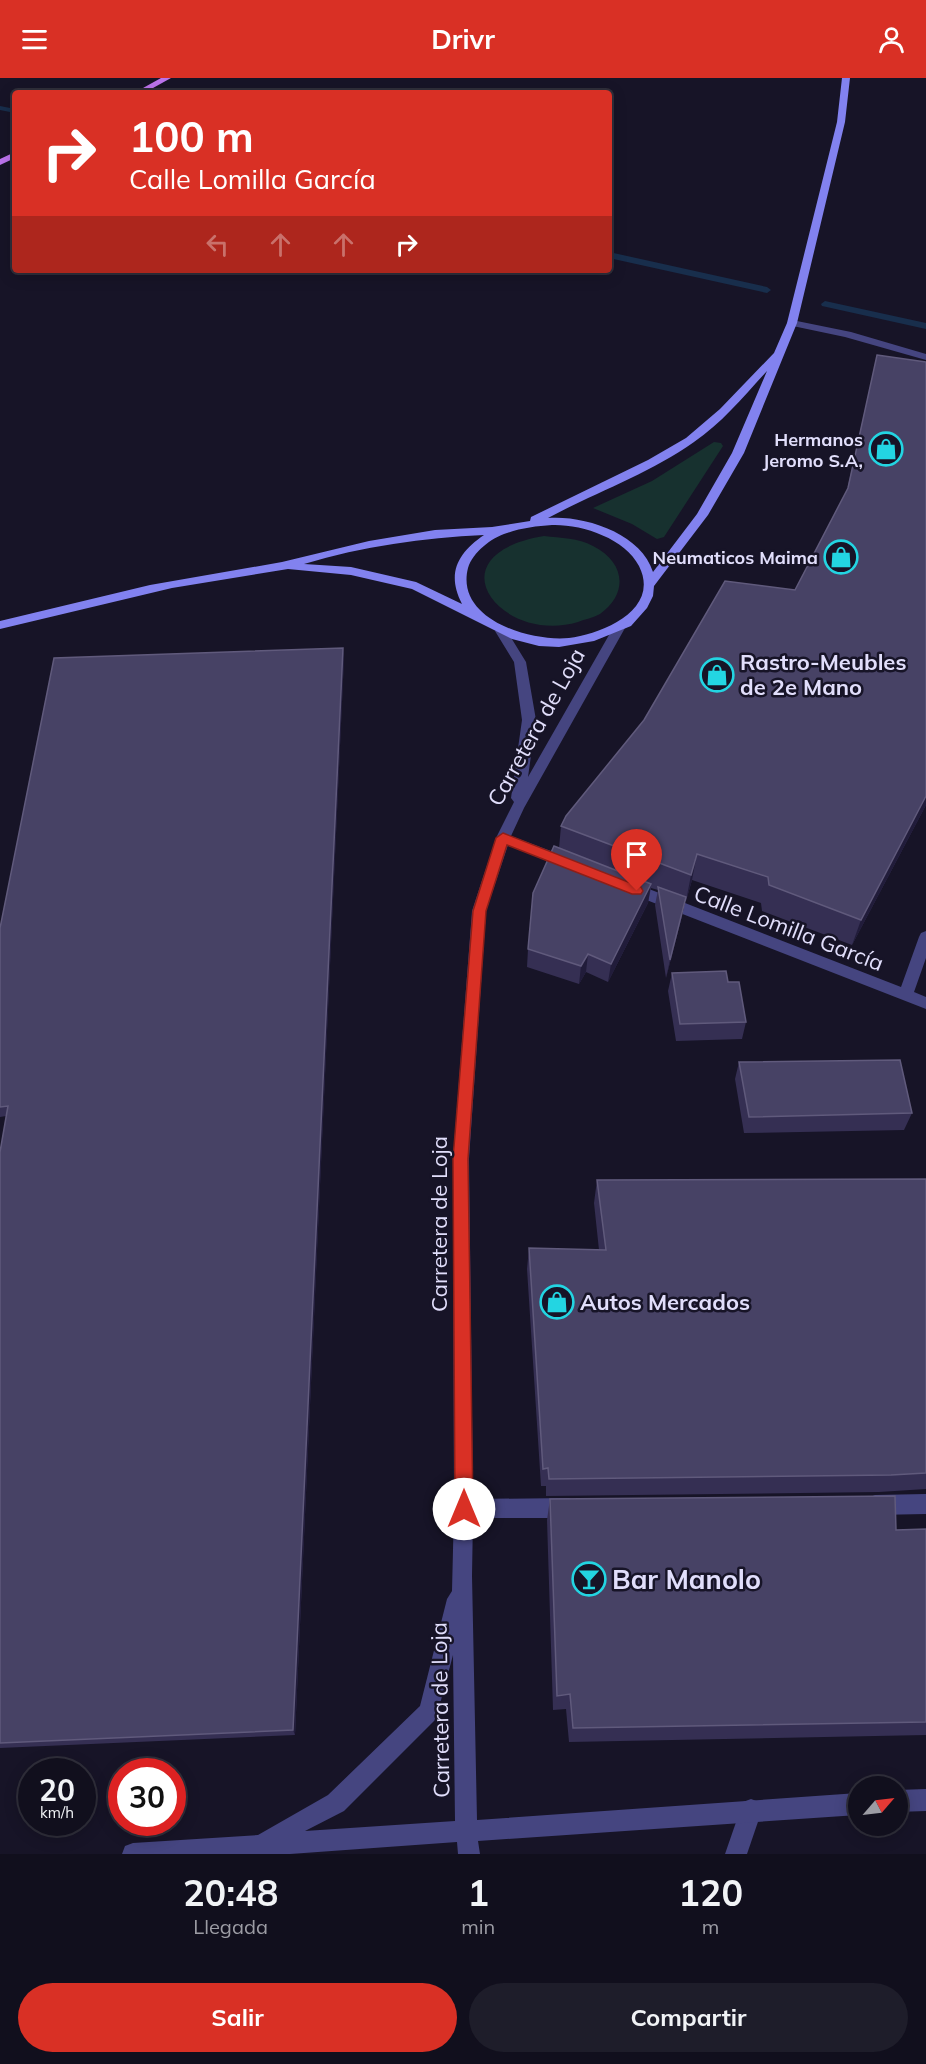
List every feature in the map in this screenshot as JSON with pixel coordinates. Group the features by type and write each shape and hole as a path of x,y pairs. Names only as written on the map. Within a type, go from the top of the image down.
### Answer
{"main road":[{"path":"144,90 167,78"}],"street":[{"path":"649,585 702,515 738,453 792,324 841,122 846,78"},
{"path":"792,324 847,334 926,357"},
{"path":"0,625 173,584 284,566 331,552 435,534 502,530 530,522 578,497 616,481 690,440 716,420 781,350"},
{"path":"284,566 351,571 416,586 501,631 530,640 561,643 592,639 619,628 637,614 647,597 649,585 647,570 640,557 621,540 594,527 562,521 530,522"},
{"path":"478,617 465,599 460,580 464,561 479,543 502,530"},
{"path":"0,636 41,614"},
{"name":"Carretera de Loja","path":"469,1854 466,1830 462,1576 464,1509 461,1159 479,911 503,838 517,808 619,628"},
{"path":"501,631 520,662 529,720 517,808"},
{"path":"503,838 581,869"},
{"name":"Calle Lomilla García","path":"614,882 926,1003"},
{"path":"905,996 926,937"},
{"path":"855,1505 926,1504"},
{"path":"464,1509 582,1508"},
{"path":"265,1849 336,1803 429,1712 462,1576"},
{"path":"908,1801 926,1800"},
{"path":"133,1854 265,1849 466,1830 848,1805"},
{"path":"736,1854 751,1810"}],"green space":[{"path":"714,442 721,443 723,446 664,537 657,539 632,524 593,508 652,481"},
{"path":"544,536 587,543 612,560 617,569 619,587 616,597 600,614 578,622 550,626 524,621 503,610 489,595 484,578 490,561 510,546"}],"building":[{"path":"877,355 926,362 926,796 861,920 769,885 768,877 697,854 691,875 561,826 566,816 644,720 725,581 795,590 848,488"},
{"path":"343,648 293,1730 0,1743 0,1152 8,1106 0,1107 0,928 54,658"},
{"path":"554,846 651,884 611,964 588,954 581,966 528,949 533,893"},
{"path":"658,887 686,897 670,960"},
{"path":"726,971 728,982 739,982 746,1022 680,1024 672,973"},
{"path":"900,1060 912,1113 749,1117 739,1062"},
{"path":"926,1179 926,1473 549,1479 548,1468 543,1469 529,1248 606,1250 597,1180"},
{"path":"895,1496 896,1530 926,1529 926,1722 573,1728 570,1694 557,1696 550,1499"}],"waterway":[{"path":"0,108 12,110"},
{"path":"612,256 767,290"},
{"path":"825,304 926,326"}],"place":[{"name":"Hermanos Jeromo S.A,","path":"886,449"},
{"name":"Neumaticos Maima","path":"841,557"},
{"name":"Rastro-Meubles de 2e Mano","path":"717,675"},
{"name":"Autos Mercados","path":"557,1302"},
{"name":"Bar Manolo","path":"589,1579"}],"route":[{"path":"464,1509 461,1159 479,911 503,838 637,891"}]}
